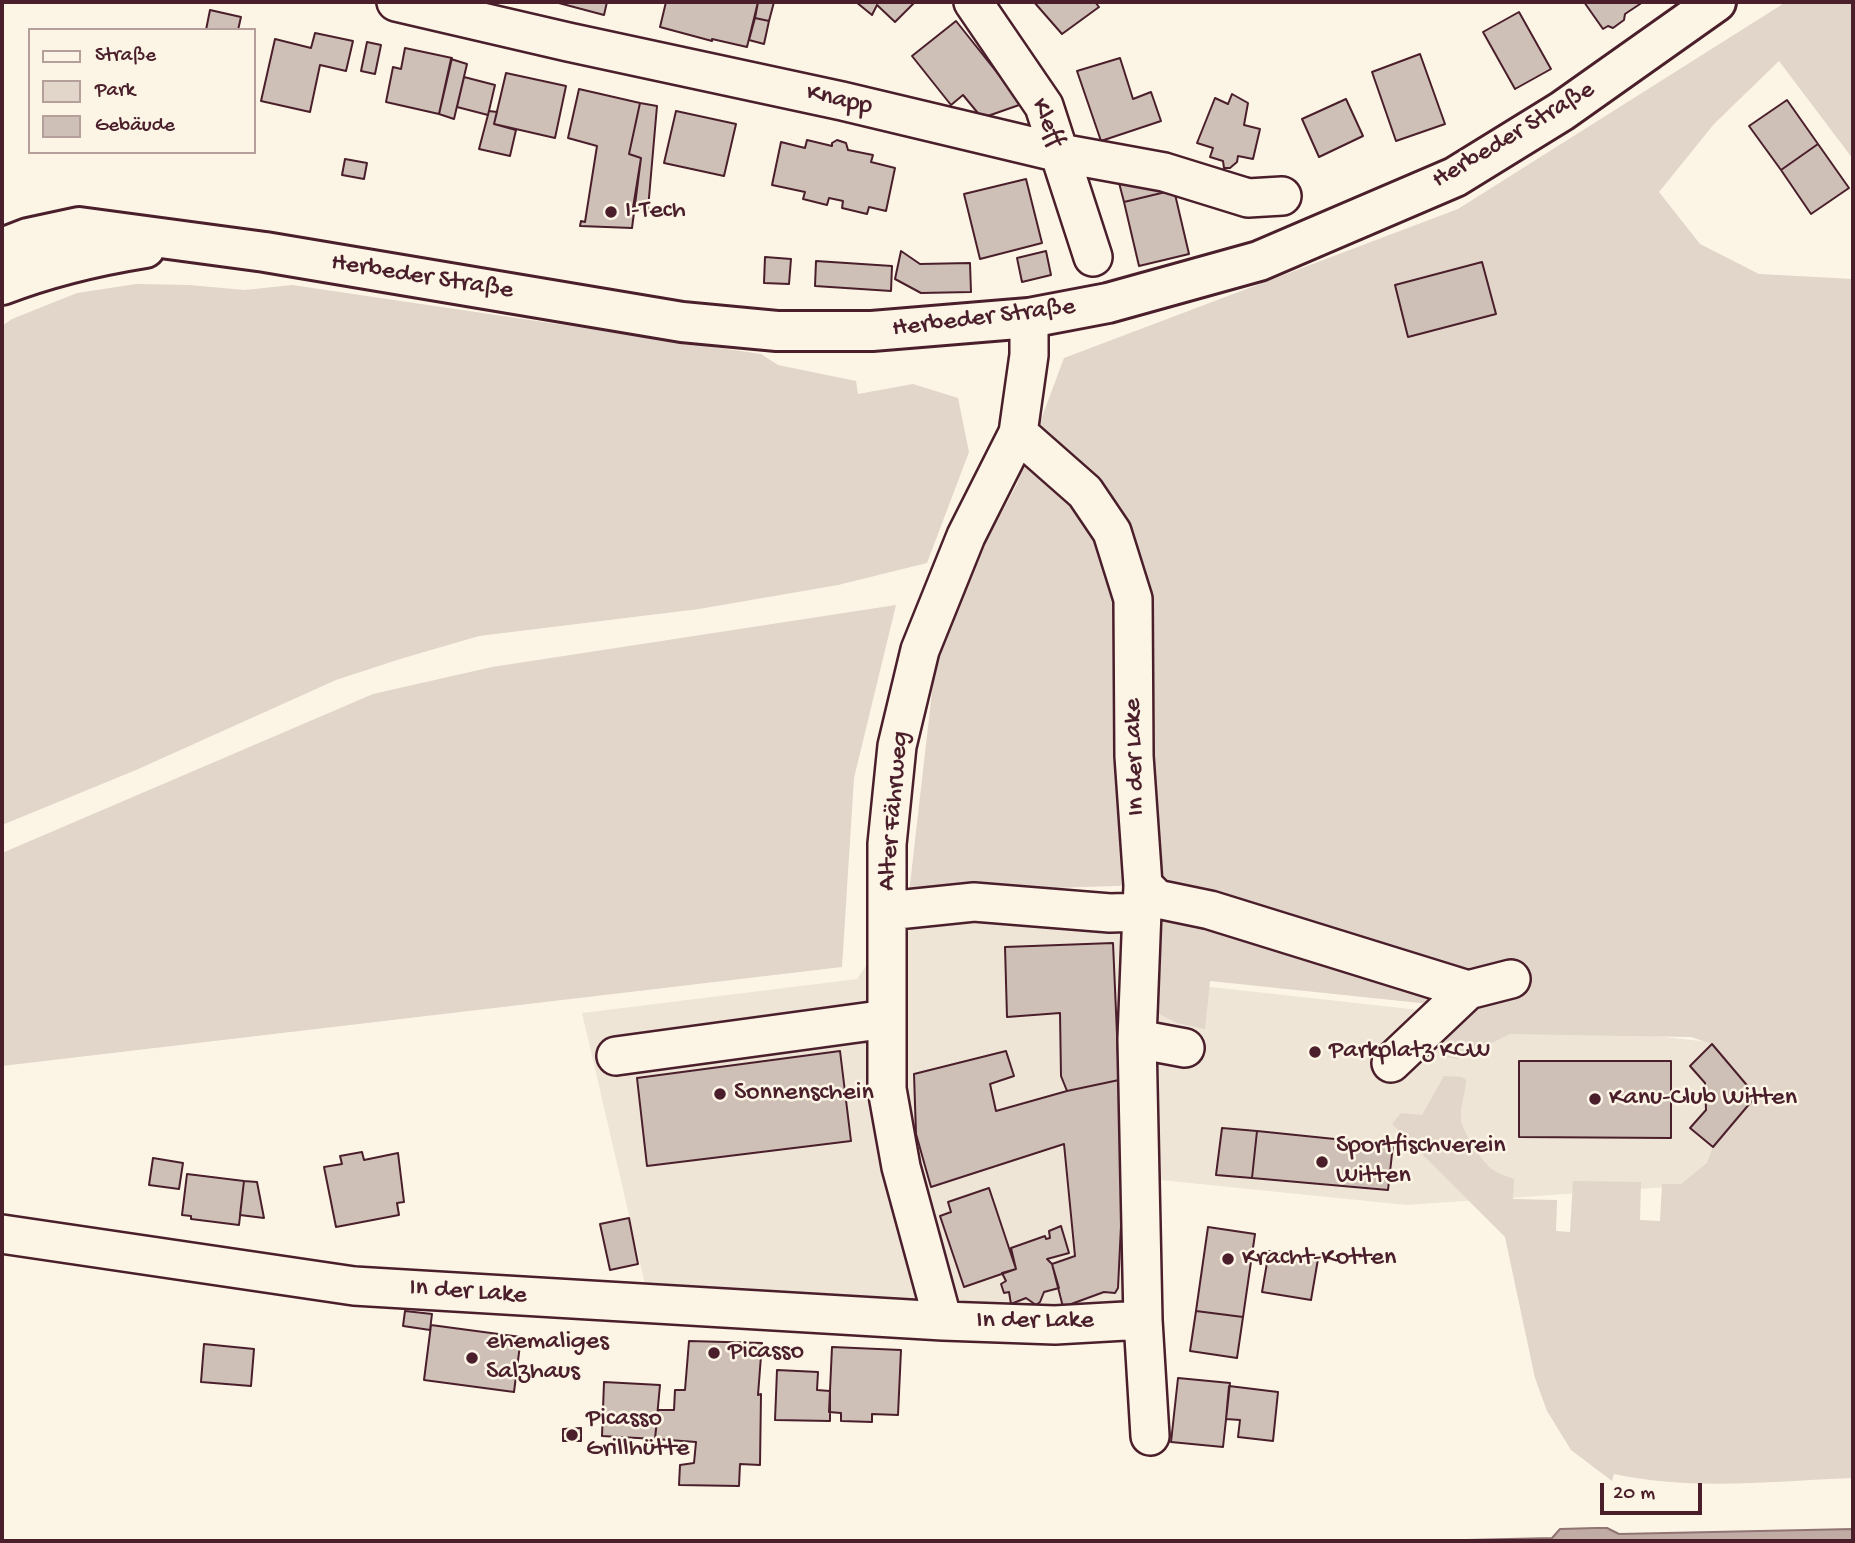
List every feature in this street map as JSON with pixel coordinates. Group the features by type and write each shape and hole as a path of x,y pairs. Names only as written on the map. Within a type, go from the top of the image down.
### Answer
{"main road":[{"name":"Herbeder Straße","path":"2,248 28,238 79,227 265,252 681,322 777,331 872,331 1029,318 1108,303 1259,261 1455,177 1562,111 1716,2"},
{"name":"Herbeder Straße","path":"2,285 45,268 91,257 181,242"}],"street":[{"name":"Knapp","path":"396,2 842,101 1060,153 1164,172 1248,198 1282,196"},
{"name":"Kleff","path":"973,2 1044,106 1093,257"},
{"name":"Alter Fährweg","path":"943,1321 901,1167 887,1089 887,844 897,746 920,650 966,536 1018,433 1029,355 1029,318"},
{"name":"In der Lake","path":"2,1234 354,1286 943,1321 1055,1325 1143,1320 1137,1039 1143,898 1134,756 1133,599 1112,532 1085,492 1018,433"},
{"path":"887,911 974,902 1110,914 1143,898 1210,910 1468,990"},
{"path":"1391,1063 1468,990 1511,979"},
{"path":"616,1056 887,1019"},
{"path":"1137,1039 1185,1048"},
{"path":"1143,1320 1150,1436"}],"shaded area":[{"path":"1129,893 1129,978 1746,1046 1770,1097 1698,1185 1406,1205 1131,1177 1133,1291 1099,1319 941,1309 645,1284 582,1013 857,979 912,899"},
{"path":"1607,1528 1619,1534 1853,1529 1853,1541 1424,1541 1552,1538 1560,1529"}],"green space":[{"path":"1786,2 1853,2 1853,159 1779,61 1714,124 1659,192 1700,244 1759,274 1853,279 1853,1478 1703,1484 1614,1474 1612,1481 1571,1450 1547,1411 1535,1378 1505,1237 1392,1124 1401,1113 1422,1115 1444,1076 1462,1077 1466,1080 1461,1109 1462,1124 1478,1154 1493,1170 1514,1179 1513,1199 1557,1200 1556,1231 1570,1232 1573,1181 1641,1182 1640,1220 1660,1221 1662,1184 1681,1184 1707,1163 1713,1147 1756,1096 1712,1044 1691,1037 1510,1034 1459,1059 1446,1057 1447,1034 1430,1004 1210,981 1205,1029 1177,1023 1155,1012 1152,935 1165,910 1143,885 909,893 936,657 978,556 1017,484 1064,358 1458,209"},
{"path":"136,284 245,290 292,285 761,354 778,365 856,381 858,394 913,384 958,398 969,452 927,563 838,585 699,609 479,636 336,680 136,770 2,825 2,326 12,319 77,293"},
{"path":"896,605 854,778 842,967 2,1066 2,853 373,694 492,667"}],"building":[{"path":"555,2 607,2 604,15"},
{"path":"666,2 758,2 747,47 660,27"},
{"path":"758,2 774,2 769,21 755,18"},
{"path":"856,2 915,2 895,22 877,5 872,15"},
{"path":"1034,2 1095,2 1099,7 1062,34"},
{"path":"1584,2 1643,2 1625,14 1624,20 1613,28 1608,26 1603,29"},
{"path":"210,10 241,17 238,28 206,28"},
{"path":"1519,12 1551,69 1515,89 1483,32"},
{"path":"755,18 769,21 764,44 749,40"},
{"path":"956,21 1022,104 982,118 963,95 951,105 912,56"},
{"path":"315,33 353,41 346,71 320,65 310,112 261,101 275,39 311,48"},
{"path":"367,42 381,45 375,74 361,71"},
{"path":"405,48 452,58 439,114 386,102 393,67 401,69"},
{"path":"1420,54 1445,124 1396,141 1372,72"},
{"path":"1120,58 1133,99 1151,92 1161,121 1101,141 1077,71"},
{"path":"451,59 467,64 454,119 439,114"},
{"path":"506,73 566,86 555,138 494,124"},
{"path":"464,77 495,85 488,115 457,107"},
{"path":"579,89 640,103 629,154 641,158 632,228 580,226 581,221 585,222 597,146 568,138"},
{"path":"1232,94 1248,103 1244,125 1260,129 1253,159 1238,156 1237,162 1230,168 1224,168 1223,161 1210,157 1213,148 1197,143 1215,98 1228,104"},
{"path":"1346,99 1363,136 1319,157 1302,119"},
{"path":"1787,100 1818,144 1781,170 1749,126"},
{"path":"640,103 657,106 648,209 633,208 641,158 629,154"},
{"path":"489,111 497,112 494,124 516,130 510,156 479,149"},
{"path":"676,111 736,124 724,176 664,163"},
{"path":"807,140 832,146 837,140 846,143 848,150 873,155 871,162 895,168 886,211 869,207 867,214 842,208 843,201 829,198 827,205 803,199 805,192 772,185 781,142 805,148"},
{"path":"1818,144 1849,188 1811,214 1781,170"},
{"path":"345,159 367,163 364,179 342,175"},
{"path":"1117,175 1174,190 1124,202"},
{"path":"1026,179 1042,243 980,259 964,194"},
{"path":"1174,190 1189,254 1139,266 1124,202"},
{"path":"901,251 920,264 970,263 971,292 921,293 895,279"},
{"path":"1046,251 1051,275 1022,282 1017,258"},
{"path":"765,257 791,259 789,284 764,283"},
{"path":"816,261 892,266 891,291 815,286"},
{"path":"1482,262 1496,314 1408,337 1395,285"},
{"path":"1113,943 1119,1080 1067,1091 1061,1076 1060,1013 1007,1017 1005,947"},
{"path":"1712,1044 1756,1096 1713,1147 1690,1128 1706,1110 1705,1083 1690,1066"},
{"path":"840,1051 851,1141 647,1166 637,1078"},
{"path":"1006,1051 1014,1076 990,1084 996,1111 1119,1080 1122,1205 1118,1288 1115,1293 1104,1292 1063,1307 1052,1264 1075,1256 1064,1144 931,1187 916,1134 914,1074"},
{"name":"Kanu-Club Witten","path":"1519,1061 1671,1061 1671,1138 1519,1137"},
{"path":"1222,1128 1257,1131 1252,1178 1216,1175"},
{"name":"Sportfischverein Witten","path":"1257,1131 1393,1145 1388,1190 1252,1178"},
{"path":"362,1152 364,1160 398,1153 404,1202 397,1203 399,1215 336,1227 324,1167 342,1164 340,1156"},
{"path":"153,1158 183,1163 179,1189 149,1185"},
{"path":"187,1174 244,1181 239,1225 191,1219 191,1216 182,1215"},
{"path":"244,1181 257,1182 264,1218 240,1215"},
{"path":"989,1188 1016,1269 964,1287 940,1216 951,1212 948,1202"},
{"path":"629,1218 638,1264 610,1270 600,1224"},
{"path":"1061,1226 1069,1253 1047,1259 1052,1264 1059,1288 1044,1292 1036,1305 1026,1298 1011,1304 1009,1292 1004,1293 1001,1284 1006,1281 1002,1273 1016,1269 1011,1248 1045,1236 1046,1239 1050,1238 1049,1231"},
{"name":"Kracht-Kotten","path":"1208,1227 1255,1234 1243,1317 1196,1311"},
{"path":"1269,1251 1318,1259 1311,1300 1262,1292"},
{"path":"405,1311 432,1314 430,1330 403,1326"},
{"path":"1196,1311 1243,1317 1237,1358 1190,1351"},
{"name":"ehemaliges Salzhaus","path":"431,1325 521,1337 514,1392 424,1380"},
{"path":"689,1341 762,1343 758,1395 761,1394 760,1465 740,1464 739,1486 679,1485 680,1465 694,1463 696,1442 655,1439 658,1410 674,1410 675,1390 685,1390"},
{"path":"204,1344 254,1349 251,1386 201,1382"},
{"path":"832,1347 901,1350 898,1415 872,1414 872,1422 841,1421 841,1413 829,1412"},
{"path":"777,1370 818,1372 817,1390 830,1391 830,1421 775,1420"},
{"path":"1178,1378 1230,1383 1223,1447 1171,1442"},
{"path":"604,1382 660,1385 655,1439 602,1436"},
{"path":"1229,1386 1278,1392 1273,1441 1238,1437 1240,1420 1226,1419"},
{"name":"Picasso Grillhütte","path":"581,1428 581,1441 563,1441 563,1429"}],"place":[{"name":"I-Tech","path":"611,212"},
{"name":"Parkplatz KCW","path":"1315,1052"},
{"name":"Sonnenschein","path":"720,1094"},
{"name":"Kanu-Club Witten","path":"1595,1099"},
{"name":"Sportfischverein Witten","path":"1322,1162"},
{"name":"Kracht-Kotten","path":"1228,1259"},
{"name":"Picasso","path":"714,1353"},
{"name":"ehemaliges Salzhaus","path":"472,1358"},
{"name":"Picasso Grillhütte","path":"572,1435"}]}
